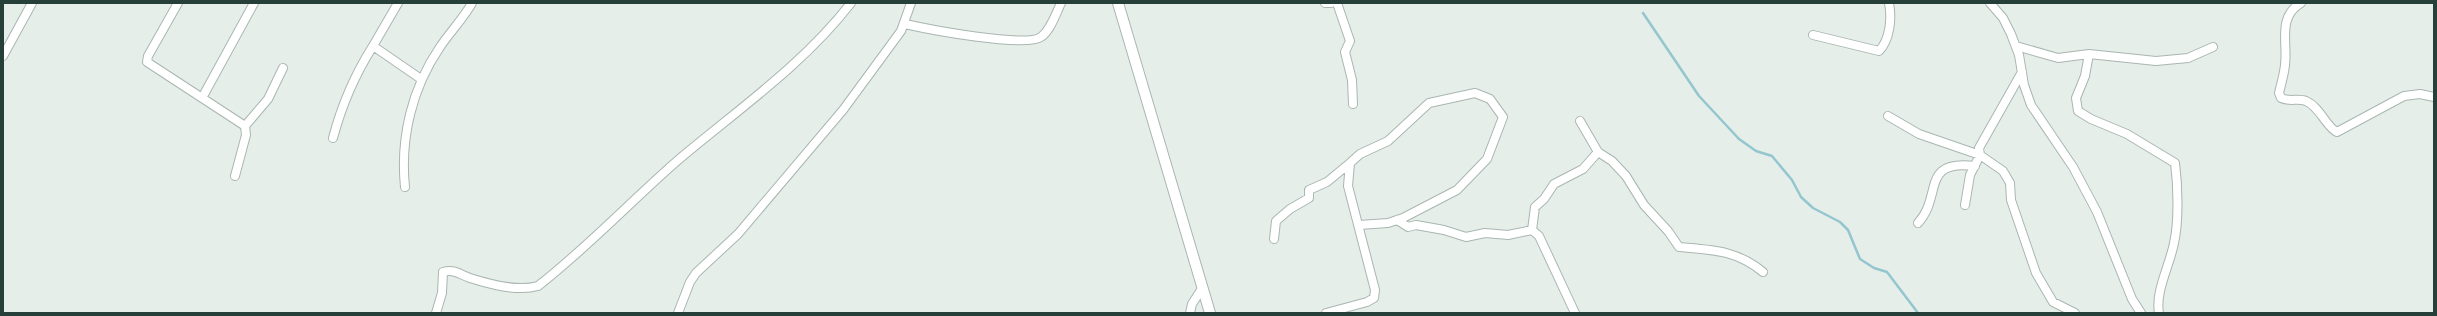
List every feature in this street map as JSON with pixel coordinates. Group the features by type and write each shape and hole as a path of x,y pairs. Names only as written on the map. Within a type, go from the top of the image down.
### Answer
{"street":[{"path":"3,56 32,3"},
{"path":"178,3 148,56 147,62 245,126"},
{"path":"202,98 254,3"},
{"path":"333,138 341,108 356,73 398,3"},
{"path":"405,187 404,175 408,124 421,79 439,49 472,3"},
{"path":"436,313 442,293 443,272 452,270 486,283 529,289 538,286 584,248 669,168 795,63 828,32 851,3"},
{"path":"678,313 696,273 759,212 798,160 843,110 905,24 911,3"},
{"path":"905,24 963,35 1033,40 1046,33 1061,3"},
{"path":"1118,3 1210,313"},
{"path":"1325,3 1331,3"},
{"path":"1337,3 1350,41 1345,52 1352,80 1353,104"},
{"path":"1813,35 1879,51 1883,47 1889,29 1890,3"},
{"path":"1990,3 2003,18 2016,46 2031,105 2073,167 2097,212 2119,270 2141,313"},
{"path":"2301,3 2292,11 2286,24 2286,65 2279,93 2281,98 2306,101 2319,111 2333,130 2337,132 2404,96 2420,94 2434,97"},
{"path":"373,46 421,79"},
{"path":"2016,46 2058,58 2089,54 2134,60 2177,60 2188,58 2212,47"},
{"path":"2089,54 2085,76 2076,98 2078,111 2091,119 2127,134 2175,163 2176,209 2178,219 2174,244 2164,276 2159,313"},
{"path":"235,176 246,135 245,126 268,99 283,68"},
{"path":"1965,206 1970,175 1980,155 1979,148 2022,72"},
{"path":"1274,239 1276,221 1290,209 1309,198 1309,190 1327,182 1360,154 1388,141 1429,103 1475,93 1490,99 1503,117 1487,159 1450,194 1397,220 1359,225"},
{"path":"1888,116 1919,134 1980,155 1996,165 2008,178 2011,200 2021,234 2036,273 2047,294 2057,305 2075,313"},
{"path":"1580,121 1598,152 1612,161 1626,176 1644,205 1668,231 1679,247 1716,250 1731,254 1749,261 1763,272"},
{"path":"1532,230 1535,207 1544,199 1554,184 1583,169 1598,152"},
{"path":"1331,312 1367,302 1374,298 1375,290 1348,186 1350,163"},
{"path":"1918,223 1927,209 1935,182 1945,168 1954,164 1975,166"},
{"path":"1397,220 1408,227 1416,225 1444,230 1460,236 1485,233 1508,235 1532,230"},
{"path":"1532,230 1539,236 1575,313"},
{"path":"1190,313 1192,304 1203,287"}],"waterway":[{"path":"1643,13 1699,96 1739,139 1756,151 1772,156 1792,180 1801,197 1813,208 1840,222 1848,230 1860,259 1874,268 1887,272 1918,313"}]}
